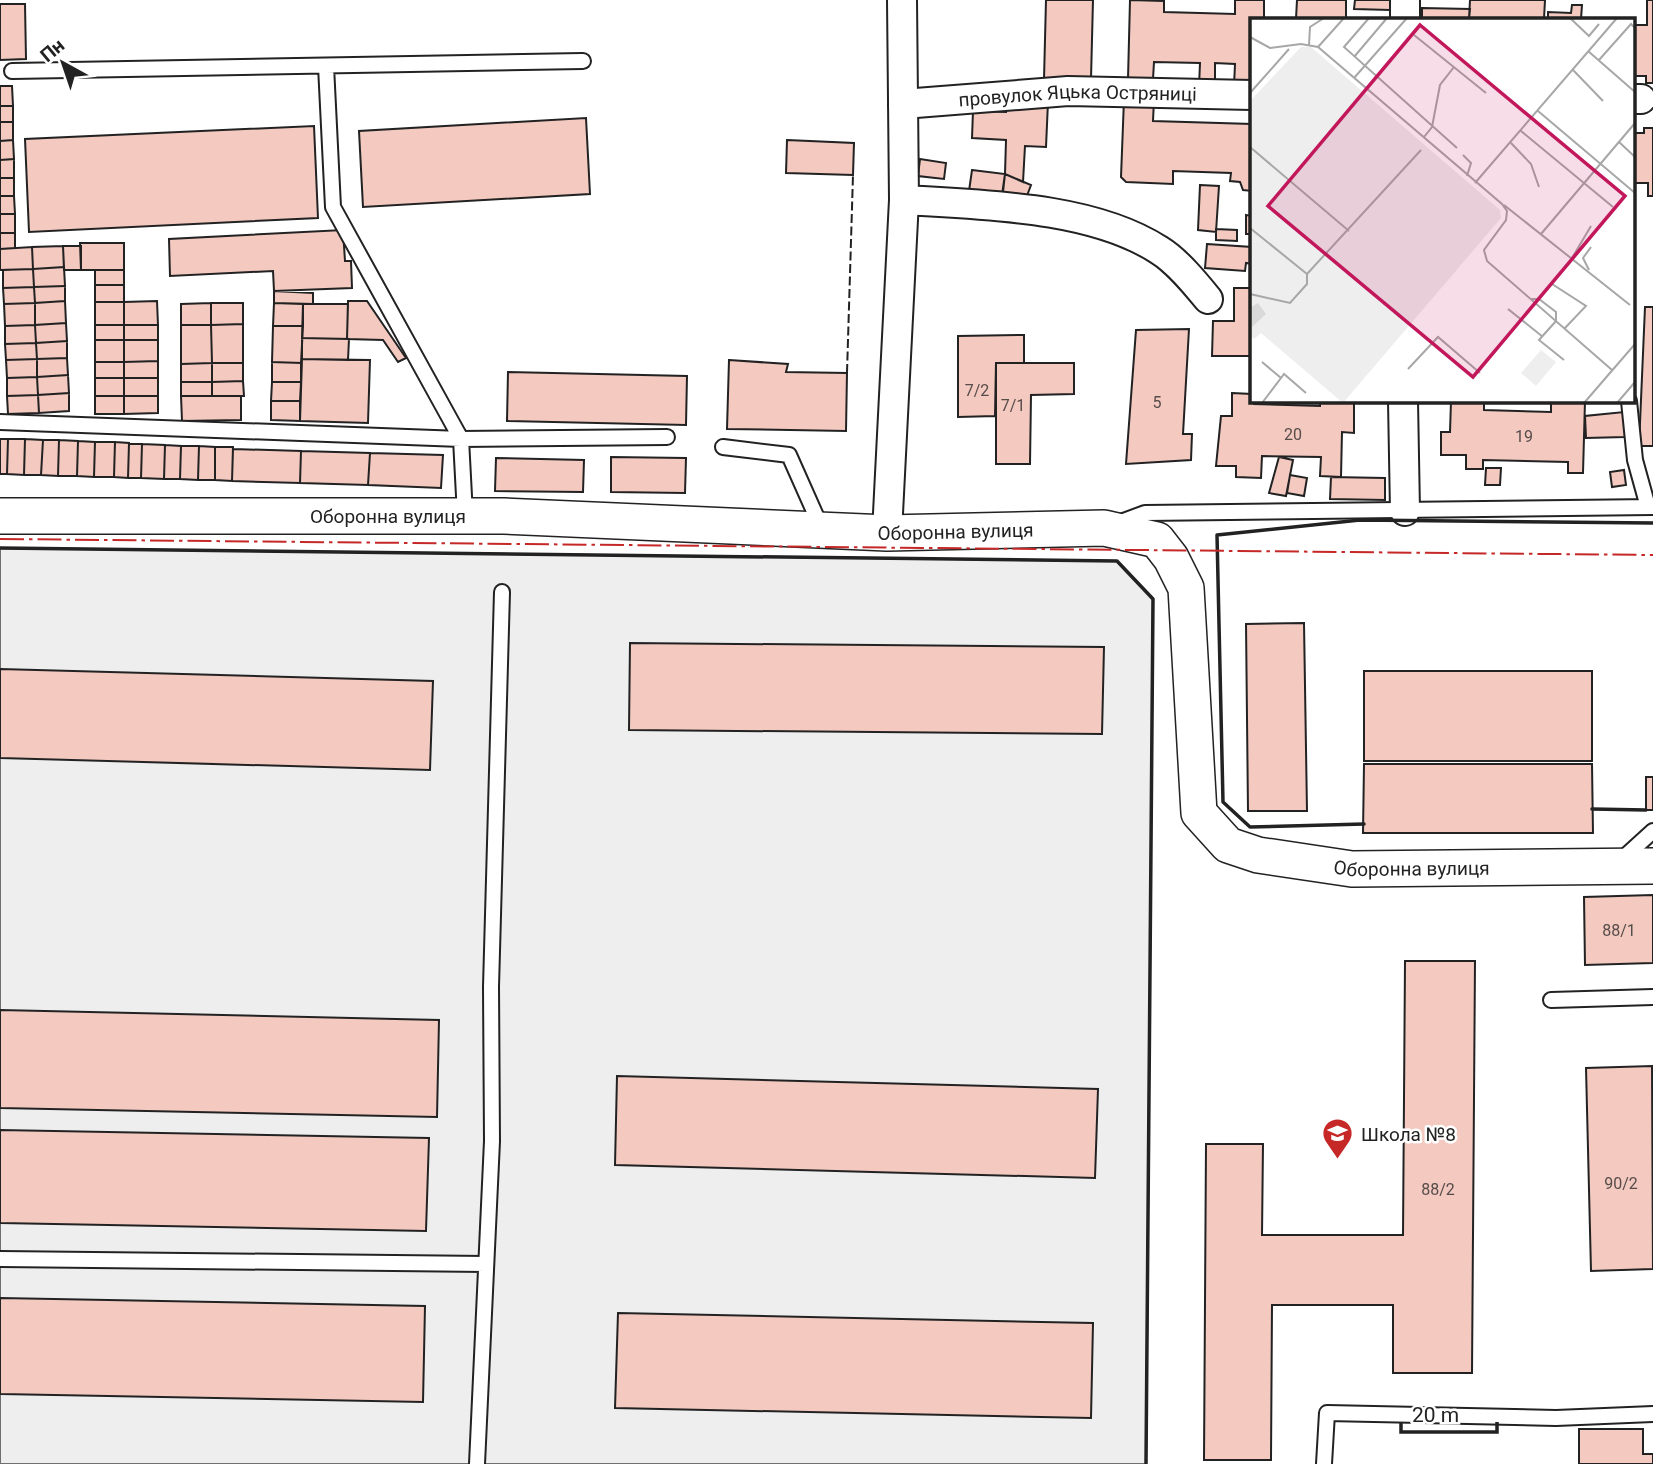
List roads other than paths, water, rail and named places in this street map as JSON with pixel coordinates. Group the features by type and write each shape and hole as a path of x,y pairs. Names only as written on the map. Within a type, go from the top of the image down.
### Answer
{"street":[{"path":"887,533 904,200 902,0"},
{"path":"1405,0 1405,18"},
{"name":"провулок Яцька Остряниці","path":"903,104 1068,91 1250,94"},
{"path":"904,200 984,205 1082,220 1160,250 1208,299"},
{"path":"1403,402 1405,511"},
{"name":"Оборонна вулиця","path":"0,516 465,516 887,533 1104,528 1157,540 1171,558 1186,588 1199,813 1228,845 1258,855 1352,869 1653,866"}],"lane":[{"path":"12,71 583,61"},
{"path":"326,66 333,207 461,439 465,516"},
{"path":"1104,528 1145,513 1651,507 1635,460 1629,402"},
{"path":"0,422 461,439 667,437"},
{"path":"723,447 789,454 823,532"},
{"path":"477,1464 492,1141 491,987 502,592"},
{"path":"1614,867 1653,831"},
{"path":"1551,1000 1653,997"},
{"path":"0,1259 486,1264"},
{"path":"1324,1464 1327,1413 1556,1418 1653,1414"}],"place":[{"name":"Школа №8","path":"1338,1161"}]}
